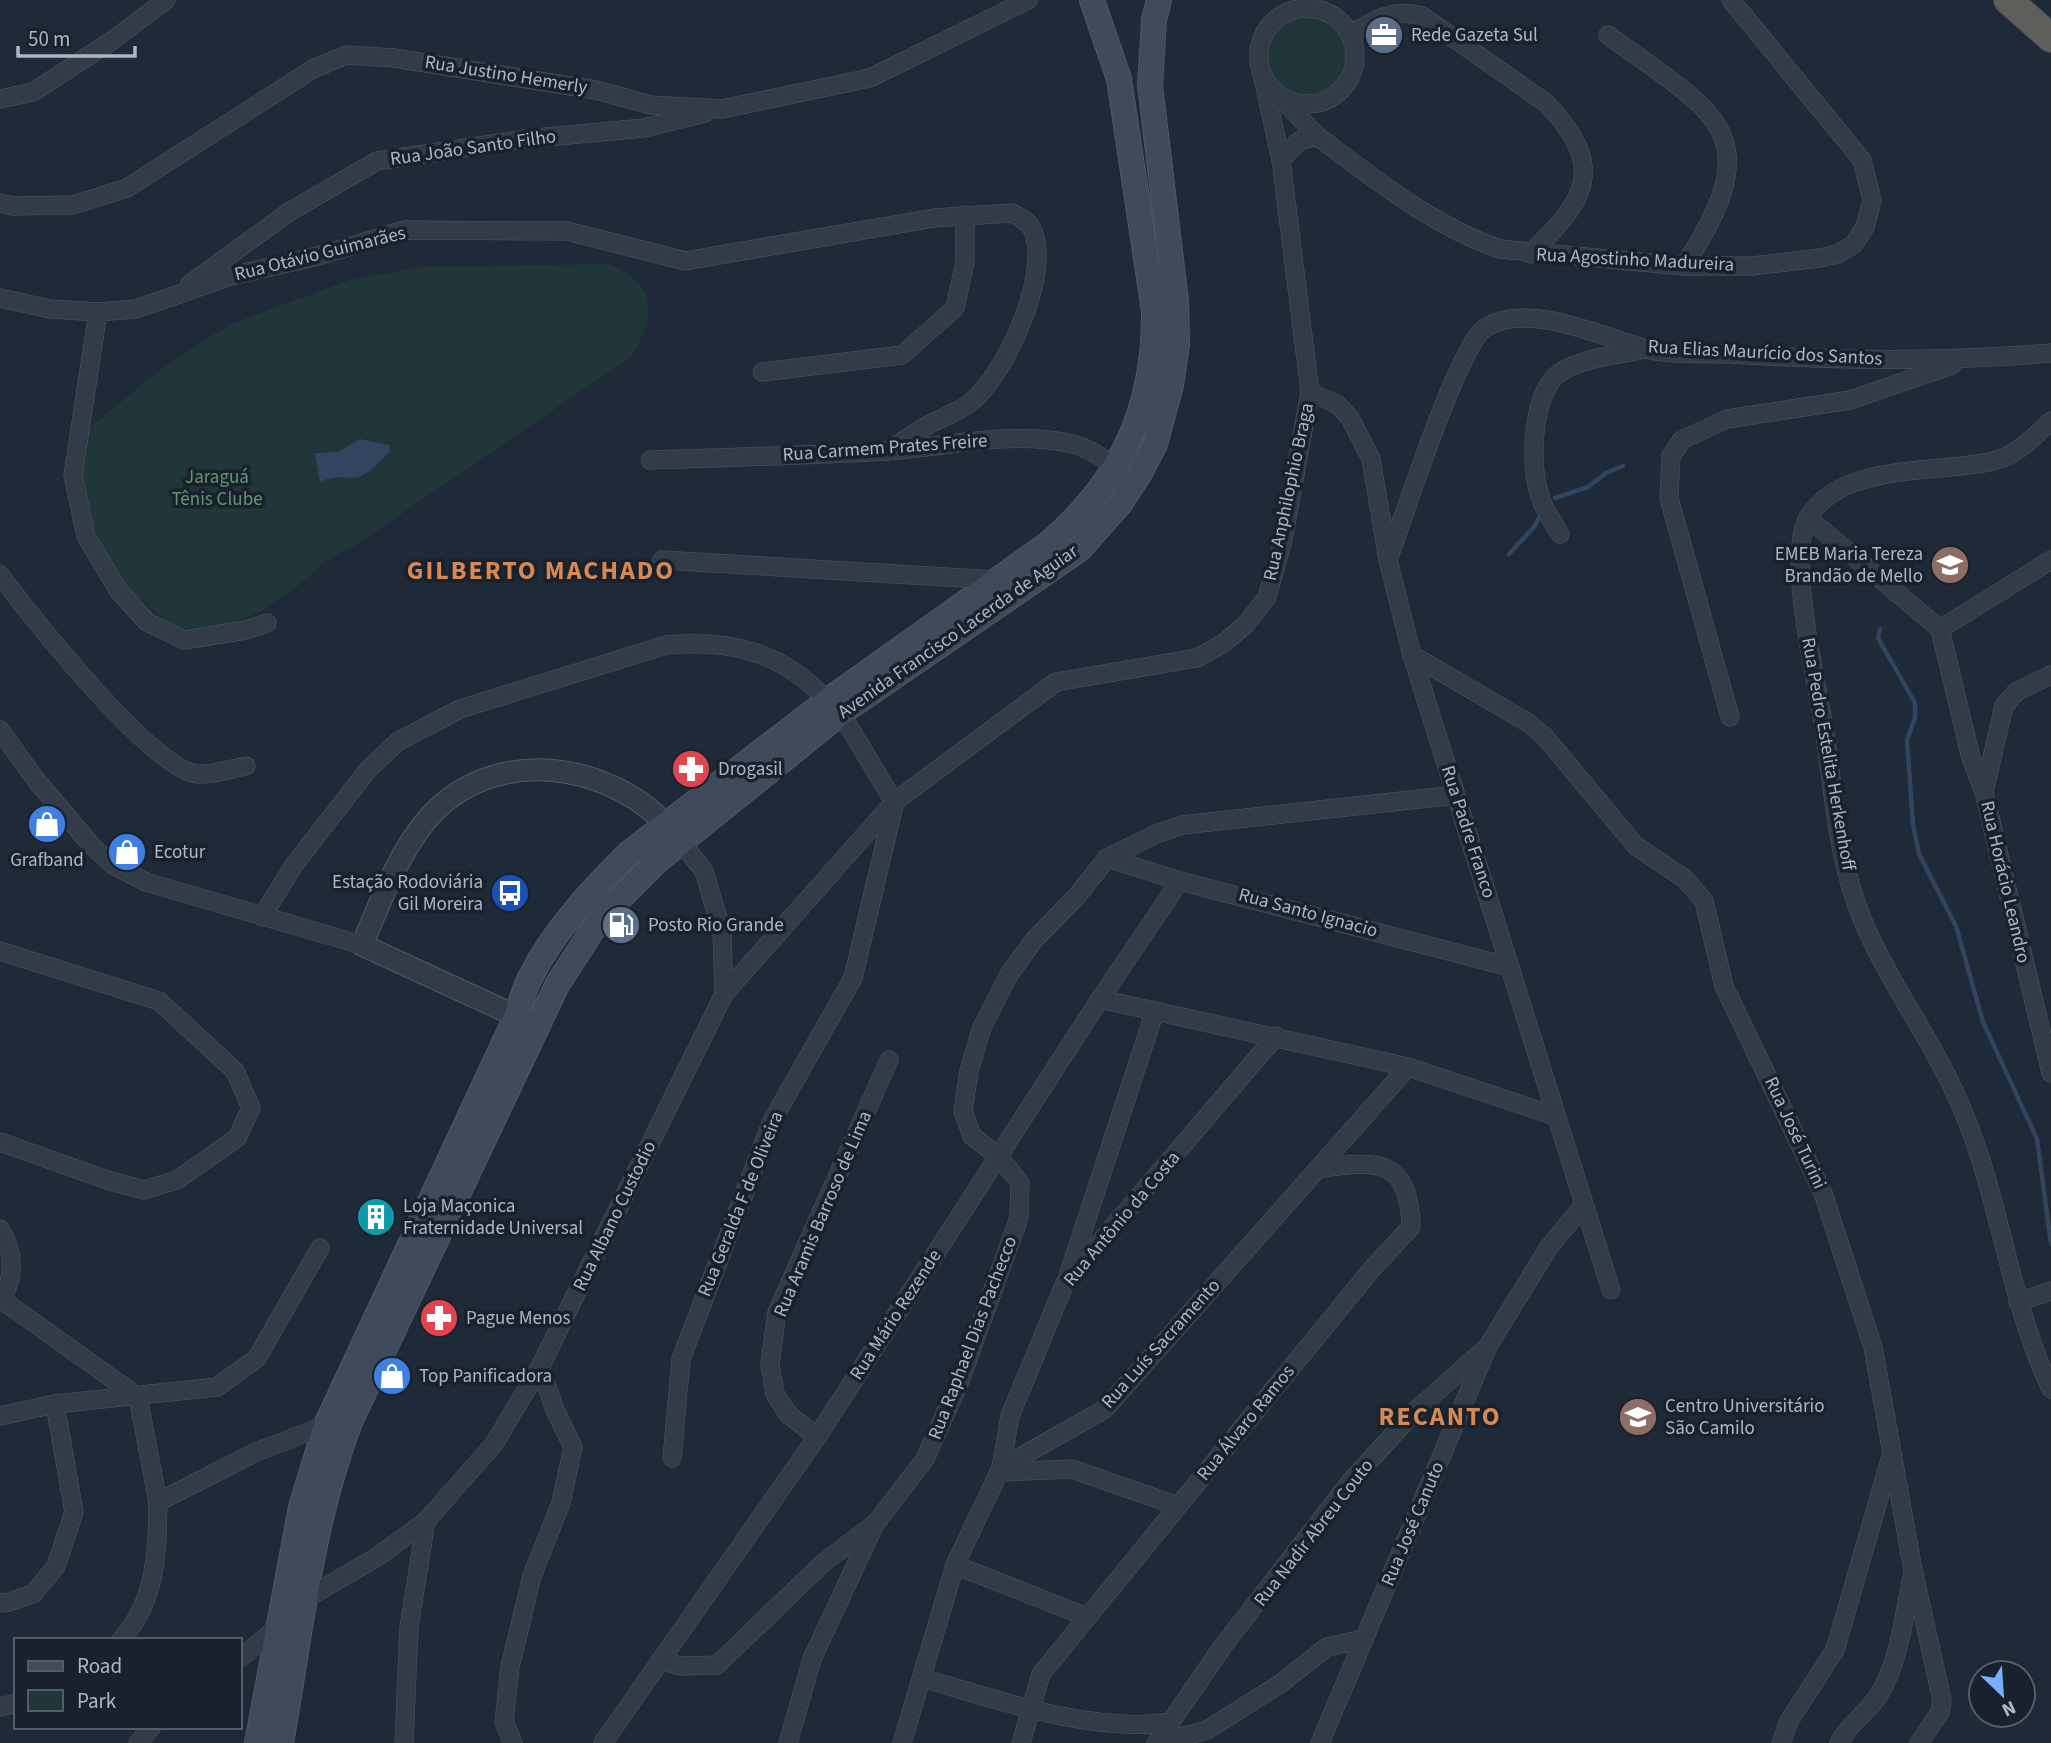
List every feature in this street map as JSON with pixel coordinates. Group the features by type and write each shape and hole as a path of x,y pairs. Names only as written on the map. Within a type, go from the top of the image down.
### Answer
{"highway":[{"path":"2020,4 2051,38"}],"main road":[{"name":"Avenida Francisco Lacerda de Aguiar","path":"834,707 1080,549 1119,505 1155,444 1171,385 1177,344 1177,301 1150,85 1154,20 1159,0"},
{"name":"Avenida Francisco Lacerda de Aguiar","path":"527,1021 557,985 601,918 673,833 996,580 1048,544 1082,515 1115,467 1136,427 1145,398 1154,348 1154,311 1119,79 1096,11"},
{"path":"257,1743 301,1507 326,1425 527,1021"},
{"path":"281,1743 323,1508 334,1464 350,1422 527,1021"}],"street":[{"path":"0,99 33,92 113,40 166,0"},
{"name":"Rua Justino Hemerly","path":"0,204 73,205 127,188 313,69 346,55 394,58 514,75 596,90 651,104 723,109 870,78 1028,0"},
{"name":"Rua Agostinho Madureira","path":"1279,96 1317,136 1393,193 1475,241 1530,254 1684,266 1752,266 1838,254 1854,244 1872,200 1863,160 1731,0"},
{"path":"1282,8 1319,10 1339,20 1350,35 1355,52 1353,70 1345,86 1331,98 1314,104 1296,103 1279,96 1264,78 1259,61 1260,43 1282,8"},
{"path":"1350,35 1391,13 1405,12 1422,16 1546,103 1556,114 1577,144 1582,167 1582,186 1567,218 1530,254"},
{"path":"1608,35 1699,103 1720,130 1728,151 1728,177 1722,199 1714,218 1684,266"},
{"name":"Rua Anphilophio Braga","path":"894,802 1056,682 1197,658 1224,643 1246,624 1266,597 1276,567 1310,392 1281,160 1264,78"},
{"name":"Rua João Santo Filho","path":"177,293 289,212 377,162 525,139 644,128 723,109"},
{"path":"1281,160 1299,141 1317,136"},
{"name":"Rua Otávio Guimarães","path":"0,298 50,309 98,312 136,309 177,293 404,230 567,232 685,261 934,218 1012,212 1031,227 1037,243 1035,269 1018,331 1005,360 971,402 887,451"},
{"path":"762,372 902,355 955,308 965,261 965,215"},
{"path":"98,312 73,475 86,536 118,590 147,622 184,640 246,630 267,623"},
{"name":"Rua Elias Maurício dos Santos","path":"1388,560 1451,386 1469,345 1482,329 1499,321 1524,318 1571,326 1646,349 1776,357 1962,360 2051,353"},
{"path":"1560,534 1545,508 1535,478 1535,446 1541,396 1548,383 1560,373 1579,364 1646,349"},
{"path":"1730,717 1669,498 1671,456 1682,440 1727,419 1850,400 1962,360"},
{"name":"Rua Padre Franco","path":"1310,392 1338,405 1365,446 1376,482 1388,560 1412,655 1611,1290"},
{"path":"1984,792 1971,758 1940,629 1808,517 1830,497 1862,481 1993,461 2009,455 2051,421"},
{"name":"Rua Carmem Prates Freire","path":"650,460 887,451 971,441 1051,441 1093,452 1115,467"},
{"name":"Rua Pedro Estelita Herkenhoff","path":"1808,517 1802,537 1801,559 1807,643 1821,709 1840,840 1850,884 1872,940 1964,1111 1988,1187 2032,1349 2051,1390"},
{"path":"662,560 996,580"},
{"path":"1940,629 2051,560"},
{"path":"0,575 64,659 170,764 198,775 246,766"},
{"path":"262,917 293,865 374,763 397,742 460,709 666,645 693,642 773,657 807,679 834,707 894,802"},
{"name":"Rua José Turini","path":"1412,655 1527,722 1545,737 1636,846 1685,879 1704,901 1724,986 1793,1125 1823,1193 1873,1347 1894,1450 1913,1570 1942,1700 1940,1712 1919,1743"},
{"name":"Rua Horácio Leandro","path":"2051,675 2016,692 2004,706 1984,792 2051,1073"},
{"path":"0,730 36,780 93,847 113,865 146,883 362,945 527,1021"},
{"path":"362,945 404,851 419,830 452,796 481,782 520,770 555,769 590,777 645,803 704,871 722,932 724,994"},
{"path":"1107,858 1156,834 1182,825 1456,795"},
{"name":"Rua Albano Custodio","path":"307,1598 377,1557 426,1521 494,1444 540,1367 724,994 894,802"},
{"name":"Rua Geralda F de Oliveira","path":"672,1458 681,1359 772,1121 853,978 894,802"},
{"name":"Rua Santo Ignacio","path":"1107,858 1180,881 1510,967"},
{"name":"Rua Raphael Dias Pachecco","path":"788,1743 812,1659 875,1524 925,1459 960,1381 1019,1219 1020,1183 999,1157 972,1136 963,1111 969,1071 982,1027 1010,973 1035,939 1077,896 1107,858"},
{"name":"Rua Mário Rezende","path":"603,1743 817,1437 1100,999 1180,881"},
{"path":"0,951 159,1001 236,1071 251,1108 237,1138 177,1180 144,1190 110,1181 0,1142"},
{"path":"1100,999 1408,1067 1555,1116"},
{"path":"1065,1283 1154,1011"},
{"name":"Rua Antônio da Costa","path":"1000,1470 1010,1416 1065,1283 1276,1036"},
{"name":"Rua Aramis Barroso de Lima","path":"817,1437 788,1414 775,1394 770,1364 777,1312 889,1060"},
{"name":"Rua Luís Sacramento","path":"1000,1470 1105,1409 1408,1067"},
{"name":"Rua Álvaro Ramos","path":"1021,1743 1041,1674 1372,1269 1411,1227 1410,1196 1394,1172 1363,1162 1317,1169"},
{"name":"Rua José Canuto","path":"1320,1743 1488,1346 1549,1247 1584,1205"},
{"path":"0,1229 8,1241 12,1261 10,1282 1,1301 138,1397 158,1502 156,1562 150,1592 122,1638"},
{"path":"0,1416 55,1404 217,1387 257,1358 320,1248"},
{"path":"2018,1302 2051,1291"},
{"name":"Rua Nadir Abreu Couto","path":"1171,1722 1182,1702 1350,1482 1415,1411 1488,1346"},
{"path":"513,1743 504,1722 510,1667 532,1576 561,1503 573,1447 555,1410 540,1367"},
{"path":"0,1602 6,1603 33,1594 56,1566 74,1512 55,1404"},
{"path":"158,1502 254,1453 326,1425"},
{"path":"1781,1743 1789,1721 1835,1650 1894,1450"},
{"path":"902,1743 955,1565 1000,1470 1072,1469 1178,1506"},
{"path":"404,1743 409,1627 426,1521"},
{"path":"661,1660 680,1666 717,1665 823,1563 875,1524"},
{"path":"955,1565 1087,1617"},
{"path":"1839,1743 1844,1732 1879,1696 1887,1680 1894,1663 1913,1570"},
{"path":"242,1656 278,1627"},
{"path":"1157,1742 1207,1730 1280,1684 1327,1647 1364,1639"},
{"path":"922,1678 1032,1710 1141,1726 1171,1722"},
{"path":"1157,1742 1171,1722"},
{"path":"138,1743 150,1729"}],"green space":[{"path":"1306,17 1322,20 1336,29 1345,43 1348,59 1345,75 1336,89 1322,98 1306,101 1290,98 1276,89 1267,75 1264,59 1267,43 1276,29 1290,20"},
{"name":"Jaraguá Tênis Clube","path":"609,264 637,282 645,292 648,303 645,328 631,357 356,545 326,561 306,580 260,612 232,624 183,629 163,619 131,591 107,558 94,528 83,477 86,431 157,372 207,338 236,322 350,280 421,267"}],"water":[{"path":"360,439 389,445 390,451 363,475 320,482 315,453 338,452"}],"waterway":[{"path":"1555,498 1588,487 1606,473 1623,466"},
{"path":"1509,554 1534,527 1541,514"},
{"path":"1880,629 1878,638 1915,703 1915,718 1907,740 1913,824 1919,854 1956,926 1983,1022 2037,1139 2051,1244"}],"place":[{"name":"Rede Gazeta Sul","path":"1384,35"},
{"name":"EMEB Maria Tereza Brandão de Mello","path":"1950,565"},
{"name":"Drogasil","path":"691,769"},
{"name":"Grafband","path":"47,824"},
{"name":"Ecotur","path":"127,852"},
{"name":"Estação Rodoviária Gil Moreira","path":"510,893"},
{"name":"Posto Rio Grande","path":"621,925"},
{"name":"Loja Maçonica Fraternidade Universal","path":"376,1217"},
{"name":"Pague Menos","path":"439,1318"},
{"name":"Top Panificadora","path":"392,1376"},
{"name":"Centro Universitário São Camilo","path":"1638,1417"}],"district":[{"name":"GILBERTO MACHADO","path":"541,570"},
{"name":"RECANTO","path":"1440,1416"}]}
